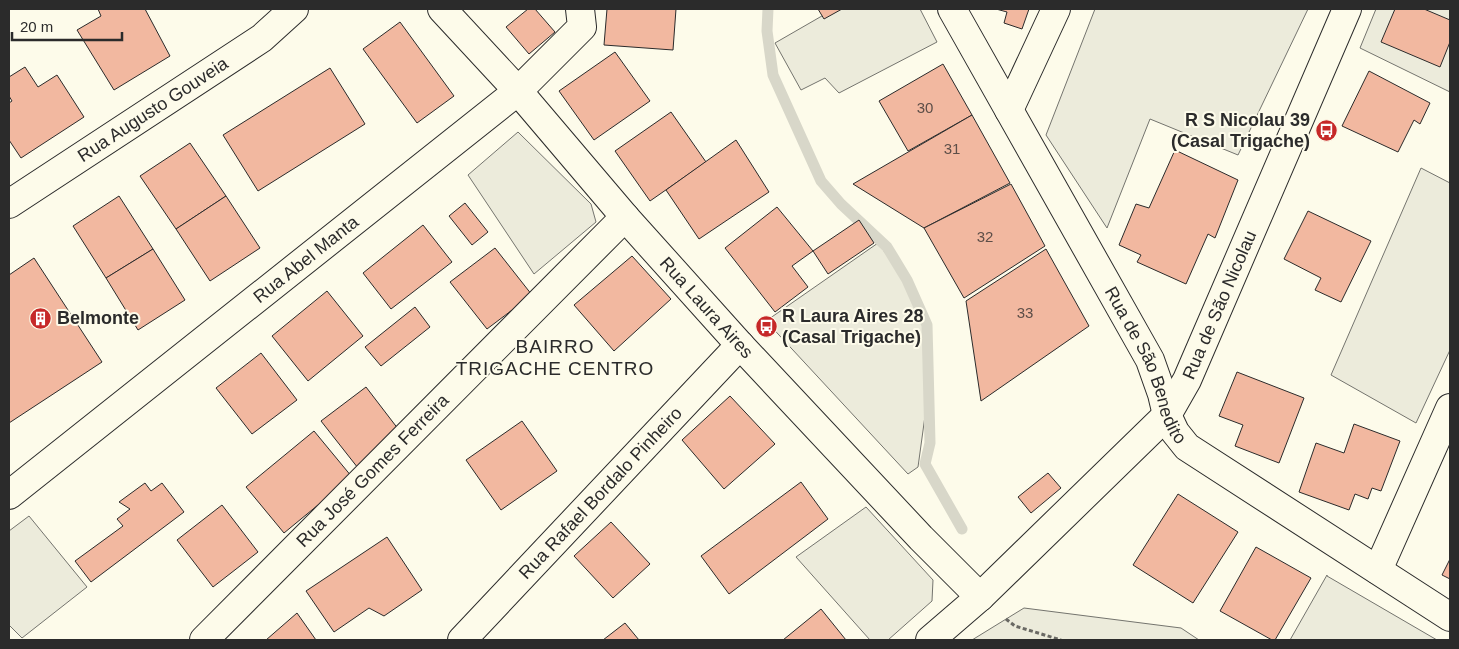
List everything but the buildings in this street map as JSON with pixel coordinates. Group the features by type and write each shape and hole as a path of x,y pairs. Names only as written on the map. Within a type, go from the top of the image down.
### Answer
{"street":[{"name":"Rua Augusto Gouveia","path":"9,204 262,38 294,9"},
{"name":"Rua Laura Aires","path":"442,9 518,91 625,217 740,345 921,538 980,597"},
{"name":"Rua Abel Manta","path":"9,495 518,91 582,27 580,9"},
{"name":"Rua de São Benedito","path":"952,9 1150,360 1167,415 1175,432 1187,447 1450,617"},
{"path":"1009,110 1056,9"},
{"name":"Rua de São Nicolau","path":"930,640 980,597 1167,415 1187,380 1347,9"},
{"name":"Rua José Gomes Ferreira","path":"204,640 625,217"},
{"name":"Rua Rafael Bordalo Pinheiro","path":"462,640 740,345"},
{"path":"1378,570 1450,408"}],"path":[{"path":"980,597 1015,626 1061,640"}],"shaded area":[{"path":"834,9 920,9 937,42 839,93 825,78 801,90 775,43"},
{"path":"1095,9 1308,9 1238,155 1150,119 1107,228 1046,135"},
{"path":"1376,9 1450,9 1450,92 1360,48"},
{"path":"518,132 591,204 596,222 534,274 468,175"},
{"path":"1421,168 1450,183 1450,350 1416,423 1331,375"},
{"path":"878,243 902,275 922,315 927,373 925,416 918,467 908,474 766,321"},
{"path":"866,507 933,580 932,601 888,640 870,640 796,557"},
{"path":"29,516 87,587 22,638 9,625 9,531"},
{"path":"1327,576 1437,640 1290,640"},
{"path":"1024,608 1181,628 1199,640 972,640"}],"waterway":[{"path":"768,9 767,31 773,75 821,181 841,204 887,247 907,280 927,325 930,443 925,464 962,529"}],"place":[{"name":"R S Nicolau 39 (Casal Trigache)","path":"1326,130"},
{"name":"Belmonte","path":"41,318"},
{"name":"R Laura Aires 28 (Casal Trigache)","path":"766,326"}],"district":[{"name":"BAIRRO TRIGACHE CENTRO","path":"555,357"}]}
